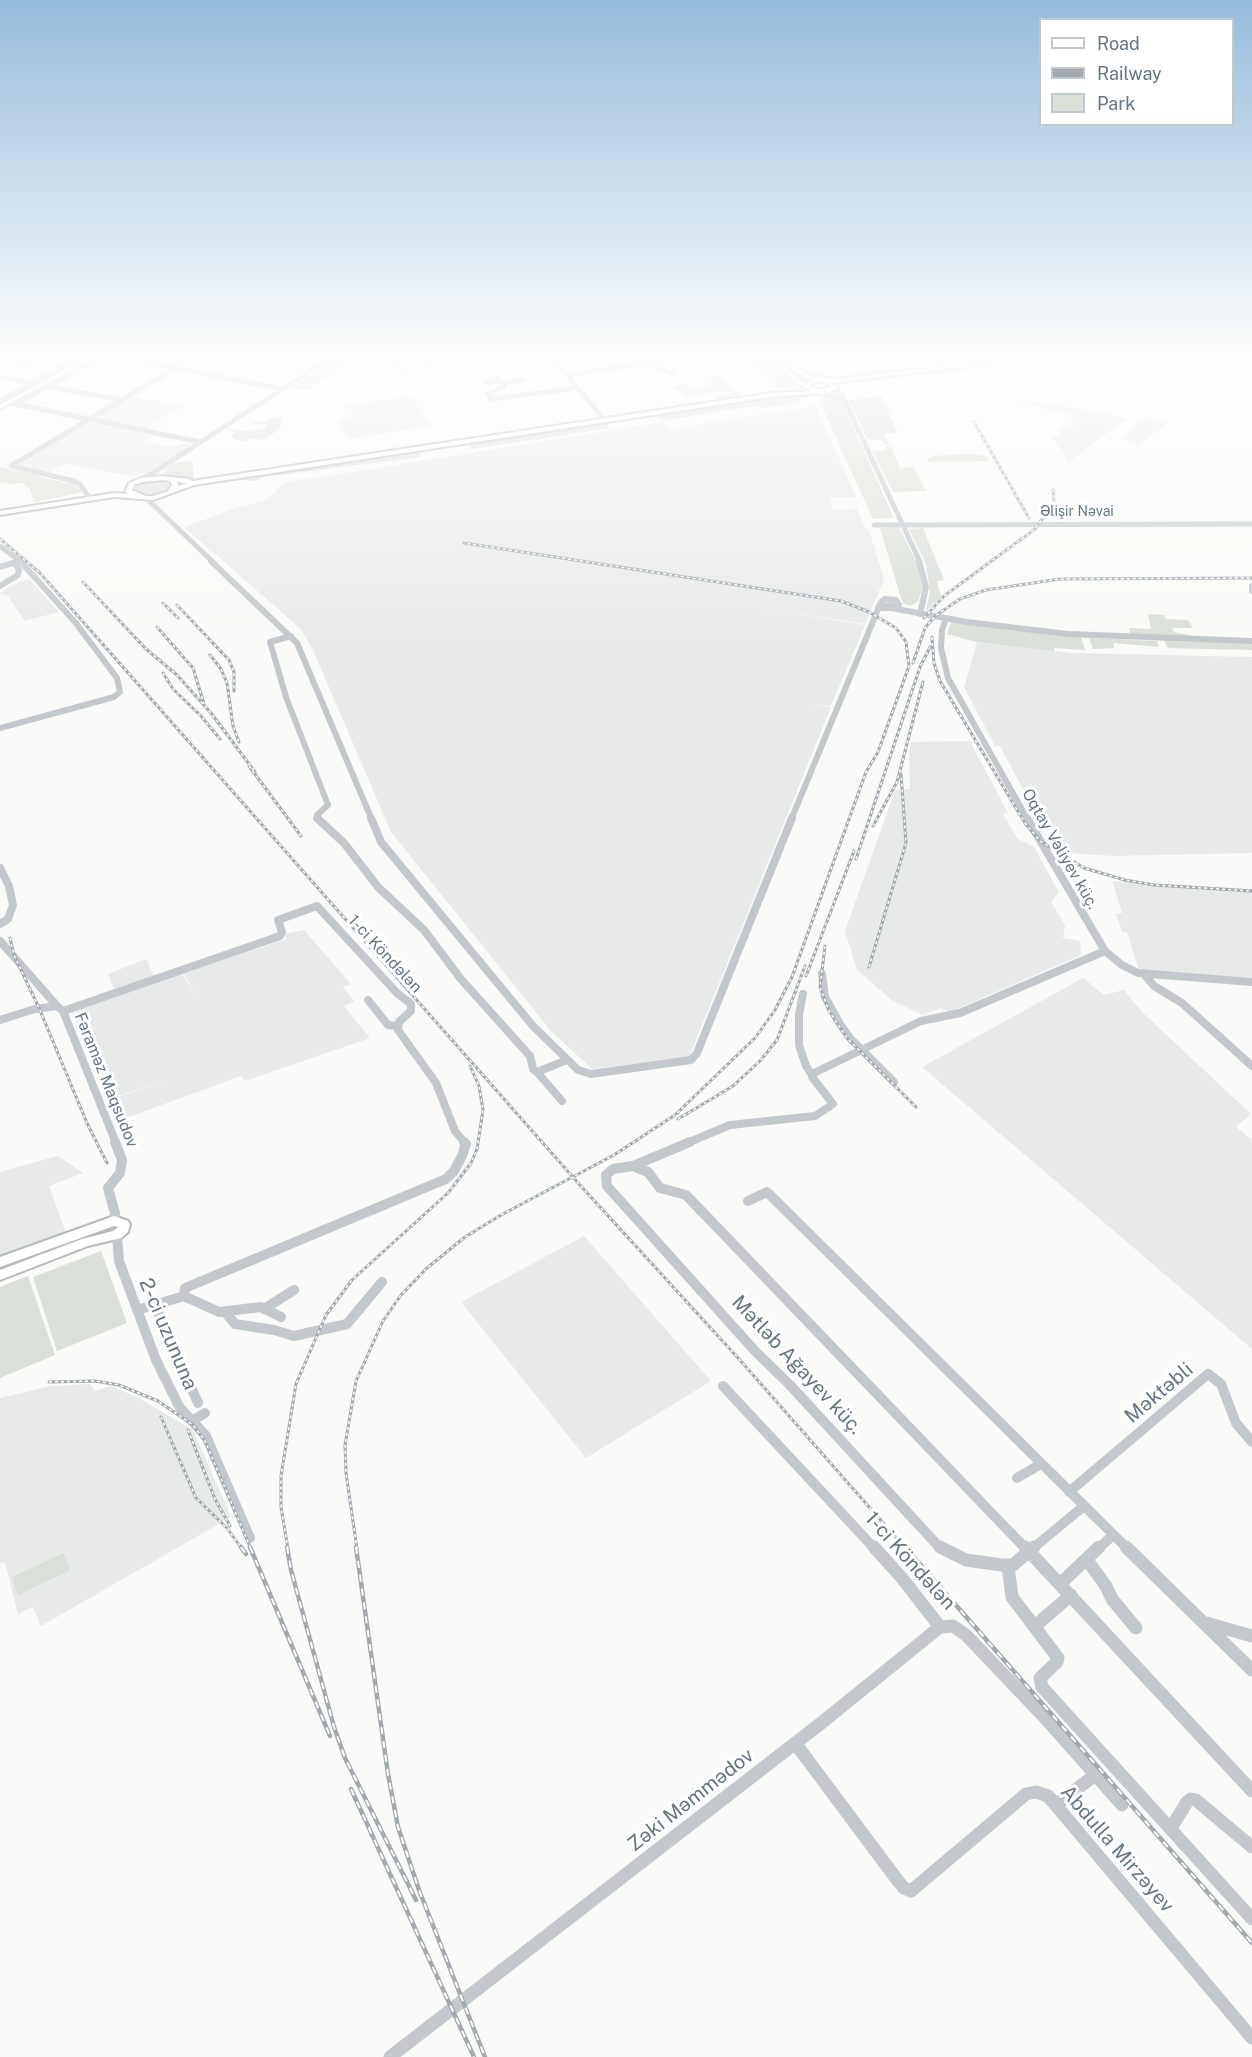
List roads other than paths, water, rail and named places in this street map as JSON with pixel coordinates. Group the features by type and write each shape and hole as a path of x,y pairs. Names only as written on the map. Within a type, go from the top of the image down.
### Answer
{"main road":[{"path":"46,505 112,492 152,477 194,480 379,452"},
{"path":"0,512 114,495 159,497 192,483 392,452"},
{"path":"168,479 176,485 173,490"},
{"path":"136,482 128,491 143,498"},
{"path":"108,1234 106,1231 113,1222"},
{"path":"0,1262 83,1231 108,1234"},
{"path":"0,1269 84,1237 108,1234"},
{"path":"0,1275 108,1234"},
{"path":"0,1281 87,1248 108,1234"}],"street":[{"path":"34,452 12,467 74,481 80,484 88,496"},
{"path":"136,482 185,452"},
{"path":"168,479 163,474 166,468 190,452"},
{"path":"868,452 918,557 926,592 921,614"},
{"path":"143,498 291,636 301,649 377,835 533,1026 578,1070 598,1074 691,1060 697,1053 879,605 946,619 1082,635 1252,641"},
{"name":"Əlişir Nəvai","path":"873,523 1252,524"},
{"path":"0,546 75,622 118,680 120,692 114,697 0,728"},
{"path":"0,567 17,562"},
{"path":"0,586 18,575 17,562"},
{"path":"1252,586 1252,591"},
{"name":"Oqtay Vəliyev küç.","path":"946,619 942,630 941,648 948,678 1071,896 1105,951 1128,969 1144,974 1252,982"},
{"path":"291,636 270,642 286,697 327,802 326,807 317,815 317,819 344,843 378,887 424,930 460,978 530,1056 533,1070 562,1101"},
{"path":"0,868 9,886 13,905 8,919 0,924"},
{"name":"1-ci Köndələn","path":"60,1009 280,936 282,932 278,920 317,906 397,993 411,1004 411,1011 397,1026"},
{"path":"0,941 60,1009"},
{"path":"803,994 799,1014 799,1045 806,1066 812,1075 921,1021 960,1013 1105,951"},
{"path":"822,974 823,986 831,1010 845,1031 894,1082"},
{"path":"1144,974 1147,980 1182,1003 1252,1066"},
{"path":"184,1296 185,1288 446,1179 454,1170 466,1144 452,1124 441,1092 397,1026 388,1025 368,1000"},
{"name":"Fəraməz Maqsudov","path":"0,1020 27,1010 60,1009 105,1113 122,1160 120,1173 108,1188 115,1213 113,1222"},
{"path":"537,1072 567,1060"},
{"name":"Mətləb Ağayev küç.","path":"812,1075 833,1102 832,1107 828,1110 810,1117 735,1123 633,1166 609,1172 605,1179 607,1186 755,1351 789,1384 942,1550 966,1560 1008,1566"},
{"name":"Mətləb Ağayev küç.","path":"633,1166 648,1172 660,1188 686,1195 1071,1595 1252,1791"},
{"path":"748,1201 767,1192 1252,1670"},
{"name":"2-ci uzununa","path":"108,1234 156,1360 180,1408 206,1436 250,1538"},
{"path":"226,1313 235,1324 274,1330 294,1336 347,1324 382,1282"},
{"path":"264,1309 294,1290"},
{"path":"137,1310 184,1296 213,1311 226,1313 257,1307 281,1317"},
{"path":"155,1305 198,1403"},
{"name":"Məktəbli","path":"1069,1492 1209,1374 1221,1384 1236,1423 1252,1442"},
{"name":"1-ci Köndələn","path":"723,1386 902,1578 940,1627 953,1626 966,1635 1046,1719 1122,1805"},
{"path":"192,1421 205,1413"},
{"path":"1017,1478 1041,1464"},
{"path":"1084,1506 1018,1562 1008,1566 1012,1597 1058,1658 1057,1662 1040,1678 1042,1687 1252,1919"},
{"path":"1060,1584 1113,1535"},
{"path":"1087,1560 1106,1586 1112,1599 1136,1628"},
{"path":"1035,1626 1071,1595"},
{"path":"1204,1622 1252,1636"},
{"name":"Zəki Məmmədov","path":"390,2057 795,1743 940,1627"},
{"name":"Abdulla Mirzəyev","path":"795,1743 898,1881 904,1888 911,1891 1026,1794 1043,1793 1056,1805 1252,2037"},
{"path":"1056,1805 1095,1775"},
{"path":"1171,1828 1187,1802 1191,1799 1196,1800 1252,1847"}],"railway":[{"path":"991,452 1029,518"},
{"path":"924,618 944,596 1035,529 1054,503 1053,490"},
{"path":"0,539 40,573 573,1177"},
{"path":"464,543 841,601 869,612 896,628 906,642 909,666 878,752 866,772 792,977 775,1010 755,1038 675,1115 614,1155 573,1177"},
{"path":"913,663 925,628 935,616 960,599 986,590 1060,579 1252,578"},
{"path":"83,582 146,649 177,675 211,713 255,772"},
{"path":"163,603 178,618"},
{"path":"177,605 229,660 234,672 234,691"},
{"path":"157,627 193,668 204,704"},
{"path":"932,637 934,663 940,681 1025,823 1040,841 1084,868 1125,880 1154,885 1252,891"},
{"path":"856,859 920,667 930,647"},
{"path":"210,655 221,669 227,683 233,726 239,742"},
{"path":"163,673 173,689 201,716 220,739"},
{"path":"873,826 897,782 923,682"},
{"path":"249,766 301,836"},
{"path":"869,967 906,843 901,774"},
{"path":"806,976 854,851"},
{"path":"10,938 14,955 39,1008 87,1123 107,1163"},
{"path":"825,946 820,987 829,1011 848,1039 916,1107"},
{"path":"678,1119 733,1086 760,1061 777,1040 805,966"},
{"path":"288,1549 281,1507 281,1476 296,1384 326,1315 352,1280 448,1193 471,1163 477,1149 483,1110 479,1086 470,1066"},
{"path":"357,1549 346,1473 345,1445 356,1381 383,1321 401,1295 427,1268 465,1237 573,1177"},
{"path":"573,1177 739,1359 906,1549"},
{"path":"49,1382 95,1381 119,1385 158,1401 193,1425 205,1441 251,1549"},
{"path":"161,1417 196,1498 227,1528 242,1549"},
{"path":"188,1430 215,1499 230,1526"},
{"path":"241,1547 246,1554"},
{"path":"250,1547 330,1736"},
{"path":"287,1547 291,1570 334,1727 345,1758 416,1900"},
{"path":"356,1547 388,1774 398,1827 419,1890 485,2057"},
{"path":"905,1547 1252,1943"},
{"path":"351,1789 474,2057"}]}
